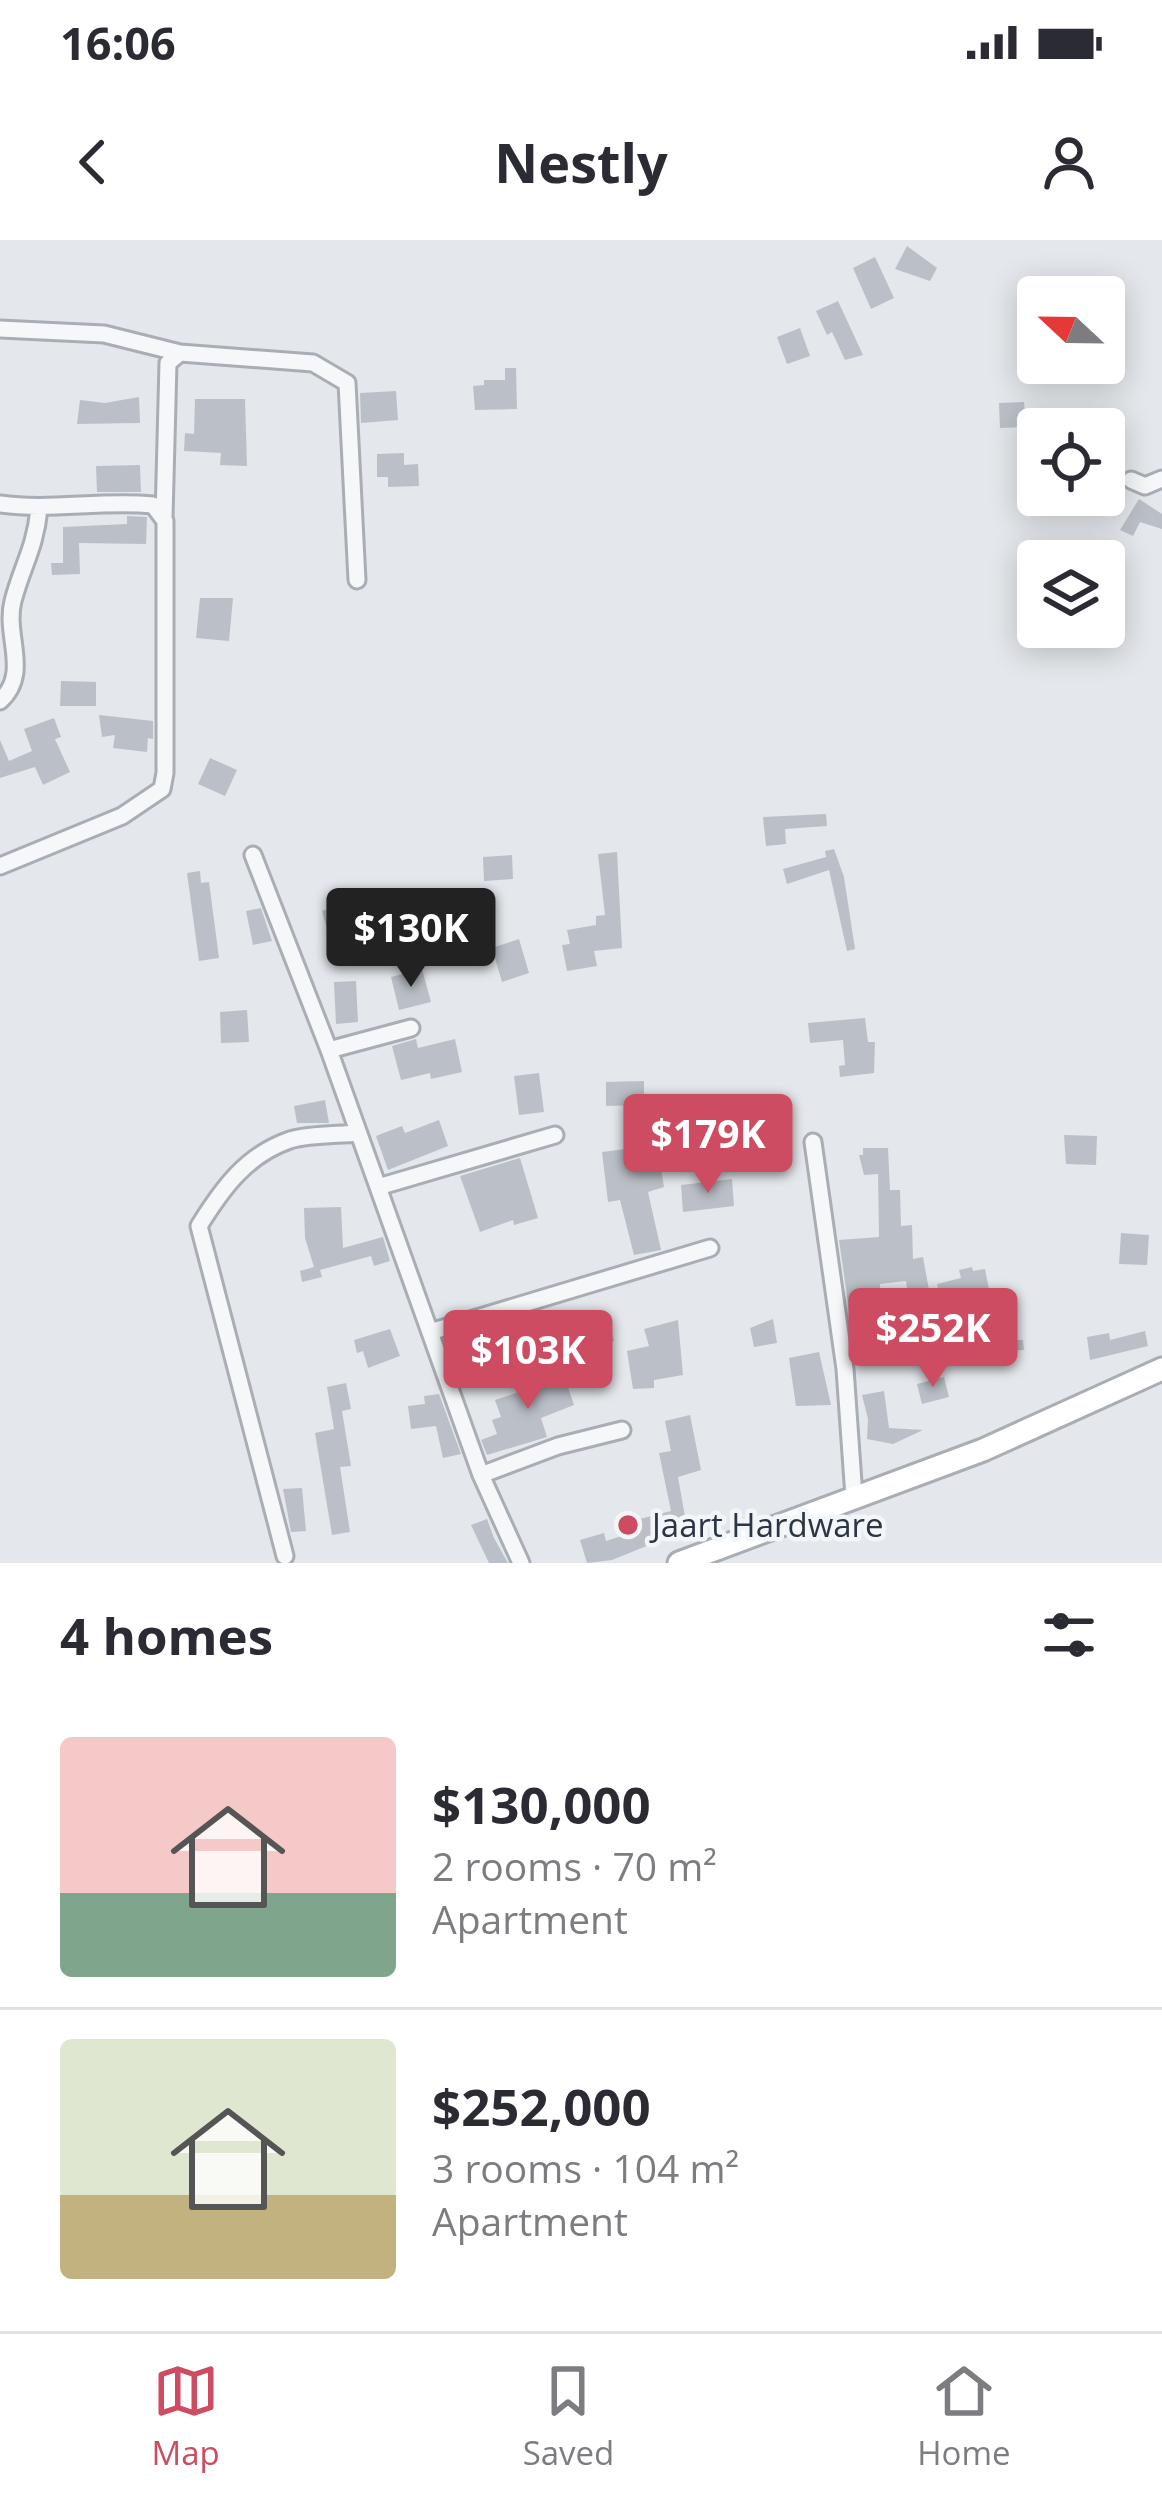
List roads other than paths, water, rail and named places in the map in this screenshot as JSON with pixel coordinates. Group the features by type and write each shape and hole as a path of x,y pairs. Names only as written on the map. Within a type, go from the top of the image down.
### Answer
{"street":[{"path":"0,329 104,334 180,353 313,363 346,383 357,580"},
{"path":"0,866 122,816 162,789 168,363 180,353"},
{"path":"1131,480 1145,486 1162,479"},
{"path":"0,504 39,509 133,503 152,505 164,518"},
{"path":"0,701 8,694 16,672 13,603 32,555 39,509"},
{"path":"253,855 329,1049 481,1475 520,1563"},
{"path":"329,1049 411,1028"},
{"path":"285,1556 200,1226 221,1190 244,1166 291,1140 358,1133"},
{"path":"378,1187 556,1135"},
{"path":"813,1142 845,1369 854,1497"},
{"path":"430,1332 710,1248"},
{"path":"679,1563 983,1450 1162,1369"},
{"path":"481,1475 557,1446 622,1430"}],"place":[{"name":"Jaart Hardware","path":"628,1525"}]}
